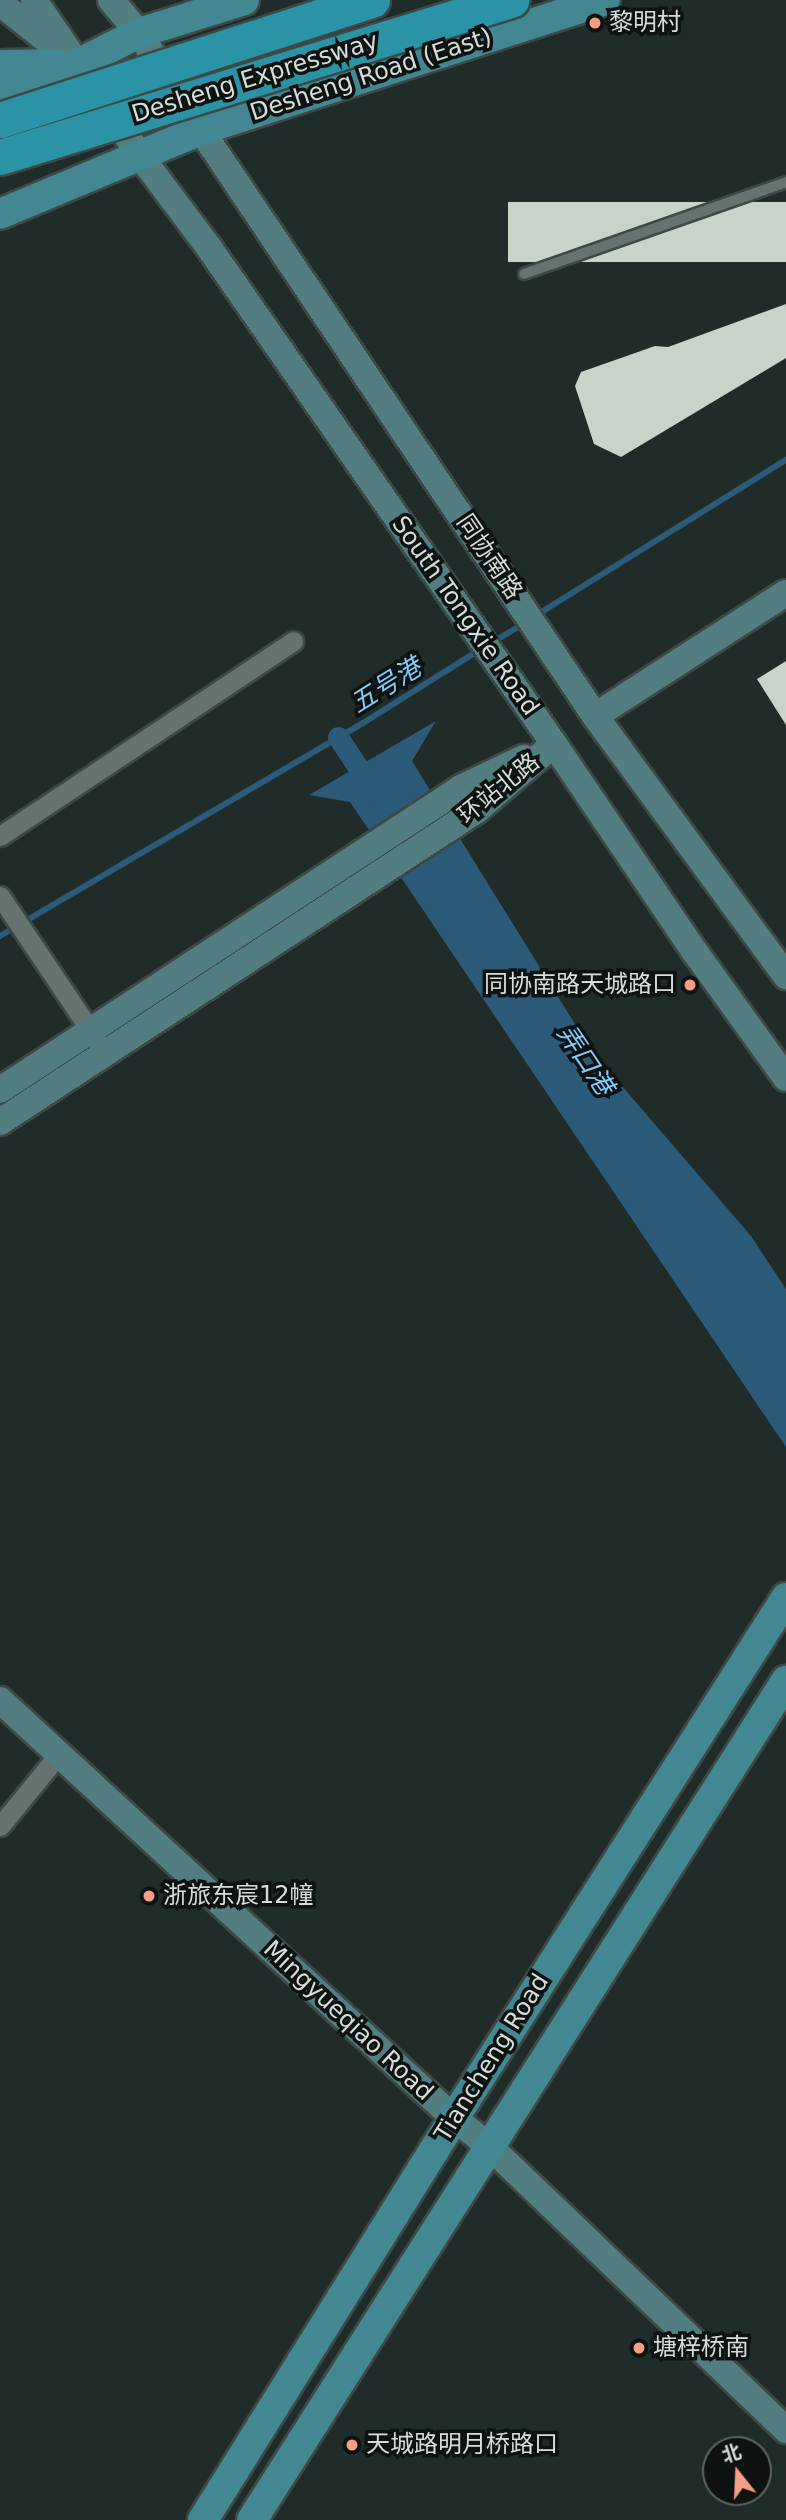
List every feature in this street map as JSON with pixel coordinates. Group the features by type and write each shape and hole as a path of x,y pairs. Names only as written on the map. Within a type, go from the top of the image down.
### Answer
{"highway":[{"name":"Desheng Expressway","path":"0,120 372,0"},
{"name":"Desheng Expressway","path":"0,157 511,0"}],"main road":[{"name":"South Tongxie Road","path":"34,0 141,157 210,249 554,744 695,952 786,1078"},
{"path":"111,0 139,33"},
{"path":"127,0 139,33"},
{"path":"0,94 78,64 139,33 244,0"},
{"name":"Desheng Road (East)","path":"0,214 201,130 605,0"},
{"path":"0,3 78,64"},
{"name":"同协南路","path":"139,33 201,130 595,716 786,976"},
{"path":"0,65 78,64"},
{"name":"Desheng Road (East)","path":"0,194 141,157"},
{"path":"595,716 786,593"},
{"name":"环站北路","path":"0,1090 461,788 554,744"},
{"name":"环站北路","path":"0,1122 90,1031 366,883 477,810 554,744"},
{"name":"Tiancheng Road","path":"203,2520 454,2118 786,1598"},
{"name":"Tiancheng Road","path":"252,2520 786,1681"},
{"name":"Mingyueqiao Road","path":"0,1700 454,2118 489,2146 786,2430"}],"street":[{"path":"0,836 293,641"},
{"path":"0,896 90,1031"},
{"path":"0,1826 60,1754"}],"lane":[{"path":"524,274 786,183"}],"water":[{"path":"436,721 412,761 591,1050 751,1236 786,1289 786,1447 350,802 309,795"}],"building":[{"path":"508,202 786,202 786,262 508,262"},
{"path":"786,304 786,358 621,457 594,444 575,386 581,372 655,346 668,347"},
{"path":"786,661 786,725 757,679"}],"waterway":[{"name":"五号港","path":"535,616 786,460"},
{"name":"五号港","path":"490,644 526,622"},
{"name":"五号港","path":"0,936 363,723 481,649"},
{"name":"弄口港","path":"338,737 373,790"}],"place":[{"name":"黎明村","path":"595,23"},
{"name":"同协南路天城路口","path":"690,985"},
{"name":"浙旅东宸12幢","path":"149,1896"},
{"name":"塘梓桥南","path":"639,2348"},
{"name":"天城路明月桥路口","path":"352,2445"}]}
